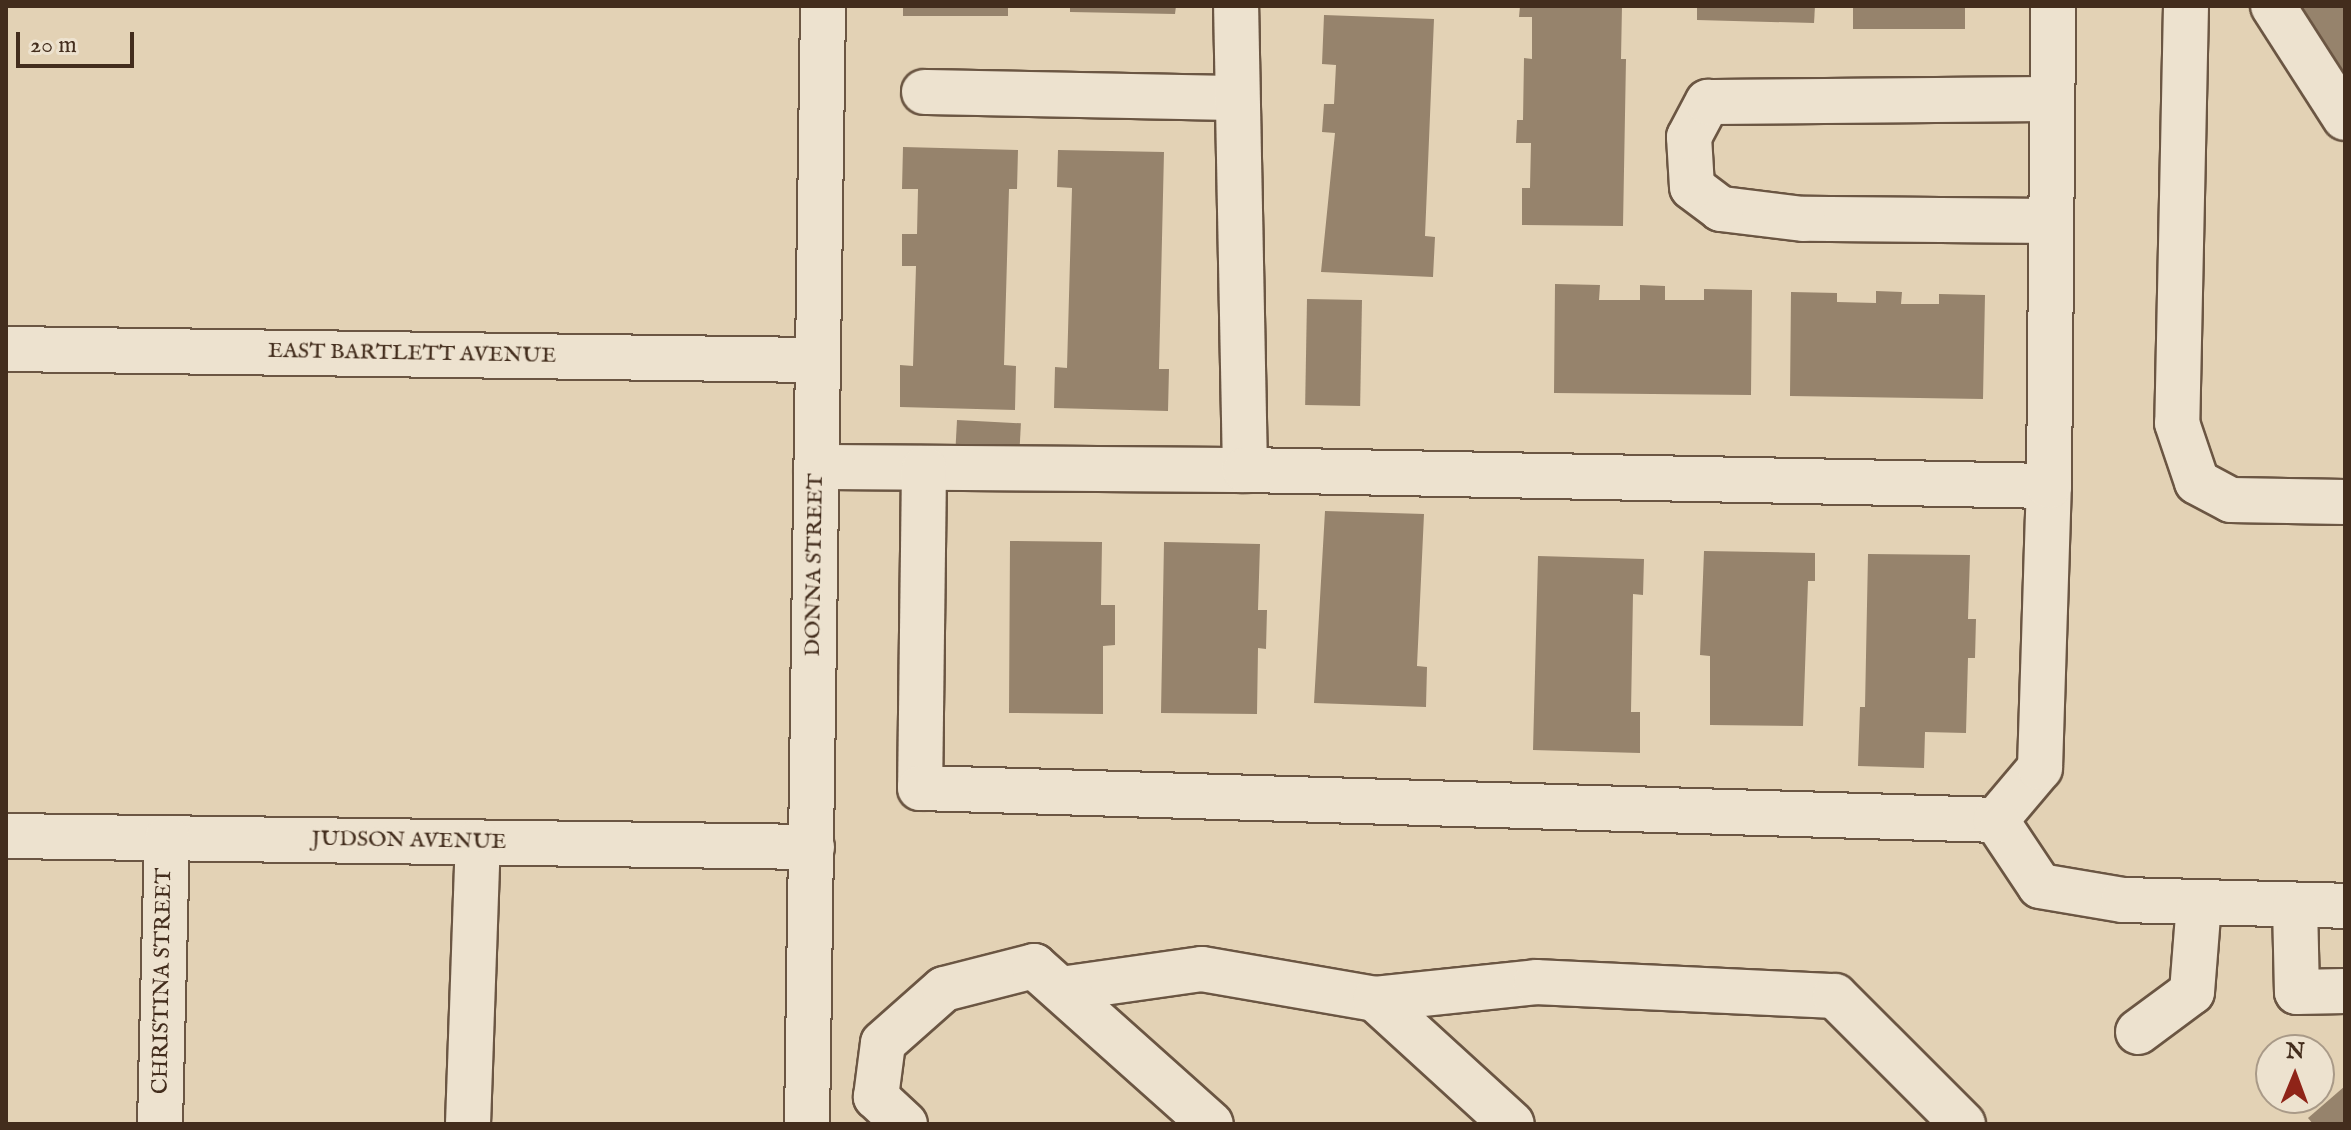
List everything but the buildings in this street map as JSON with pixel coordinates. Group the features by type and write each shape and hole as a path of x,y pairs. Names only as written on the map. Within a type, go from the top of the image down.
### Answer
{"street":[{"name":"DONNA STREET","path":"807,1124 823,6"},
{"path":"1236,6 1245,470"},
{"path":"1996,820 2040,768 2049,486 2053,6"},
{"path":"2186,6 2177,423 2197,482 2231,500 2345,502"},
{"path":"2273,6 2345,118"},
{"path":"924,92 1236,98"},
{"path":"2051,221 1803,219 1721,209 1692,187 1689,137 1708,102 2052,99"},
{"name":"EAST BARTLETT AVENUE","path":"6,349 818,360"},
{"path":"816,467 1245,470 2049,486"},
{"path":"924,468 920,788 1996,820"},
{"path":"1996,820 2040,886 2123,900 2345,906"},
{"name":"JUDSON AVENUE","path":"6,836 812,847"},
{"name":"CHRISTINA STREET","path":"160,1124 167,838"},
{"path":"468,1124 478,842"},
{"path":"2138,1032 2192,992 2199,903"},
{"path":"2295,905 2297,992 2345,991"},
{"path":"905,1124 876,1097 883,1043 944,989 1034,966 1211,1124"},
{"path":"1061,989 1202,969 1375,999 1536,982 1835,996 1963,1124"},
{"path":"1375,999 1512,1124"}]}
